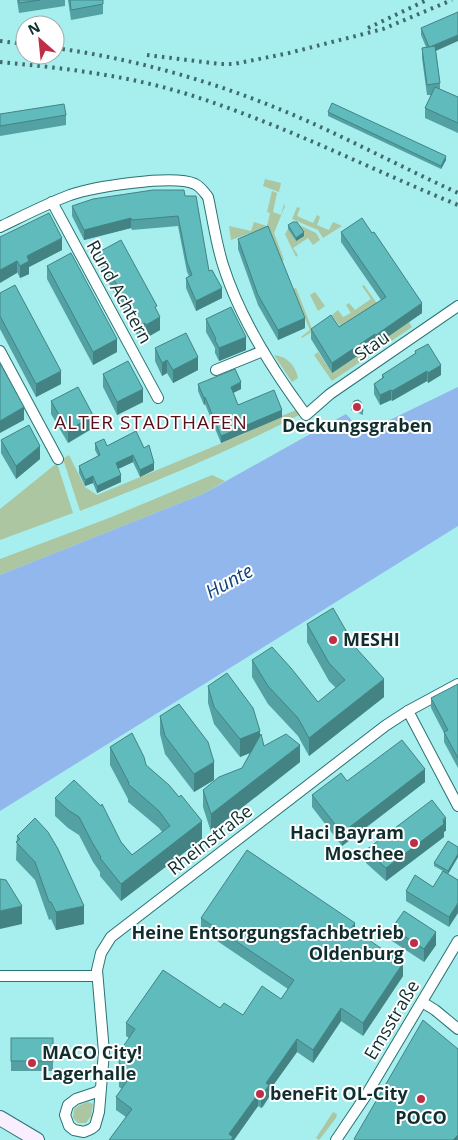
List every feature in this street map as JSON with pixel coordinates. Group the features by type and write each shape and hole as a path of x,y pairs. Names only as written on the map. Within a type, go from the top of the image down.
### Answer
{"street":[{"path":"0,227 72,194 121,184 145,182 186,181 196,184 208,197 223,265 235,296 263,351 216,370"},
{"name":"Rund Achtern","path":"52,202 158,398"},
{"name":"Stau","path":"263,351 306,415 330,394 458,306"},
{"path":"0,351 58,459"},
{"name":"Rheinstraße","path":"101,1088 97,1092 76,1099 68,1106 65,1115 69,1126 74,1130 84,1132 95,1126 99,1112 103,1078 104,1052 97,976 101,953 111,938 356,748 408,711 458,684"},
{"path":"408,711 458,806"},
{"name":"Emsstraße","path":"336,1140 358,1109 458,942"},
{"path":"0,976 97,976"},
{"path":"422,1002 458,1029"},
{"path":"0,1118 37,1140"}],"green space":[{"path":"265,179 281,183 279,192 263,186"},
{"path":"272,191 277,193 273,212 281,215 284,204 285,206 274,233 284,260 278,263 259,230 231,240 229,226 251,231 254,222 267,226 270,213 267,212"},
{"path":"297,207 300,208 297,216 313,223 317,215 320,217 317,225 329,230 333,222 342,226 323,238 318,230 292,219"},
{"path":"297,224 316,233 320,240 313,245 308,238 293,248 298,255 296,257 285,234 288,229 296,241"},
{"path":"364,285 378,305 342,329 332,315 338,310 343,317 351,313 346,305 349,303 355,310 371,299 362,286"},
{"path":"296,288 312,329 329,321 302,338 310,330 292,289"},
{"path":"315,292 325,306 318,311 310,295"},
{"path":"409,322 412,327 332,381 314,355 318,352 332,373"},
{"path":"274,355 290,362 298,378 292,382"},
{"path":"296,410 299,415 245,442 163,478 80,511 63,459 69,455 85,487 97,495 246,433 246,431"},
{"path":"57,463 73,513 0,540 0,509"},
{"path":"212,475 225,481 203,494 0,575 0,559 109,518"},
{"path":"88,1102 93,1104 91,1116 86,1123 78,1123 73,1118 74,1109"},
{"path":"333,1112 337,1114 336,1118 319,1140 316,1138"}],"water":[{"name":"Hunte","path":"458,387 458,526 0,811 0,575 203,494 346,414 359,427 369,430"}],"building":[{"path":"19,0 40,0 19,3"},
{"path":"70,0 103,0 103,4 71,10"},
{"path":"458,12 458,35 429,47 421,28"},
{"path":"435,46 440,83 427,85 422,48"},
{"path":"435,87 458,97 458,123 425,108"},
{"path":"332,103 446,156 441,166 328,112"},
{"path":"64,104 66,115 0,126 0,114"},
{"path":"153,190 184,190 185,196 196,196 209,271 212,270 222,288 196,301 186,278 192,275 187,262 178,216 132,220 131,218 84,230 72,206 93,199"},
{"path":"49,213 62,238 27,256 29,261 20,266 17,261 0,270 0,237"},
{"path":"362,218 372,233 374,232 422,303 332,363 311,329 331,315 339,327 386,297 341,232"},
{"path":"297,222 304,232 296,238 288,225"},
{"path":"268,226 305,318 278,330 258,295 238,239"},
{"path":"121,240 157,306 155,307 160,317 146,325 145,323 139,326 99,252"},
{"path":"71,253 117,339 93,352 47,266"},
{"path":"15,285 61,371 36,384 0,316 0,293"},
{"path":"231,307 246,337 219,348 206,319"},
{"path":"186,333 198,357 173,370 167,360 162,363 155,348"},
{"path":"428,344 441,365 392,391 380,395 374,384 384,377 382,375"},
{"path":"128,361 143,389 117,402 103,374"},
{"path":"0,363 24,407 0,421"},
{"path":"235,369 241,382 231,387 238,405 274,390 282,410 221,436 198,384"},
{"path":"78,387 93,415 68,431 51,401"},
{"path":"358,400 361,402 363,411 351,407 354,401"},
{"path":"29,425 40,446 16,466 1,440"},
{"path":"136,431 144,448 149,445 154,463 140,470 133,455 116,463 121,475 97,486 93,476 85,480 79,466 100,455 95,443 104,439 107,446"},
{"path":"333,608 356,648 384,679 309,738 298,718 268,686 252,660 272,647 318,702 345,680 329,663 307,624"},
{"path":"227,673 253,708 260,731 240,739 214,707 208,686"},
{"path":"458,684 458,758 444,732 448,730 431,698"},
{"path":"179,704 208,742 214,762 194,774 165,736 160,716"},
{"path":"132,733 146,765 169,785 179,797 181,795 202,821 121,884 100,858 79,817 55,798 74,780 101,806 102,804 121,842 132,855 170,826 159,811 128,784 110,747"},
{"path":"261,734 264,746 286,734 300,745 211,814 203,790 219,777 242,768"},
{"path":"402,740 425,769 342,833 312,795 341,773 347,781"},
{"path":"432,800 446,818 443,819 444,824 386,868 366,850"},
{"path":"35,818 48,832 58,849 84,906 56,912 51,902 49,902 35,862 16,842 20,839 17,836"},
{"path":"448,841 458,847 458,854 448,871 434,863"},
{"path":"247,850 355,923 351,928 403,963 363,1023 341,1008 313,1050 297,1039 266,1083 269,1085 263,1094 261,1096 258,1094 229,1134 233,1137 231,1140 109,1140 132,1109 116,1097 127,1081 119,1074 124,1066 119,1063 120,1051 135,1029 126,1023 163,970 220,1008 224,1003 243,1015 262,986 281,999 294,980 201,918"},
{"path":"443,871 458,880 458,903 449,917 406,891 415,875 433,887"},
{"path":"0,879 6,880 22,906 0,911"},
{"path":"404,911 436,932 424,949 392,928"},
{"name":"POCO","path":"423,1020 458,1049 458,1135 453,1140 354,1139"},
{"path":"11,1038 53,1038 53,1061 11,1061"}],"railway":[{"path":"368,28 427,0"},
{"path":"147,55 234,64 289,53 383,29 452,0"},
{"path":"0,41 15,43"},
{"path":"65,50 154,68 251,98 314,124 458,193"},
{"path":"0,62 118,77 187,94 256,118 458,205"}],"place":[{"name":"Deckungsgraben","path":"357,407"},
{"name":"MESHI","path":"333,640"},
{"name":"Haci Bayram Moschee","path":"414,843"},
{"name":"Heine Entsorgungsfachbetrieb Oldenburg","path":"414,943"},
{"name":"MACO City! Lagerhalle","path":"32,1063"},
{"name":"beneFit OL-City","path":"260,1094"},
{"name":"POCO","path":"421,1099"}],"district":[{"name":"ALTER STADTHAFEN","path":"151,422"}]}
